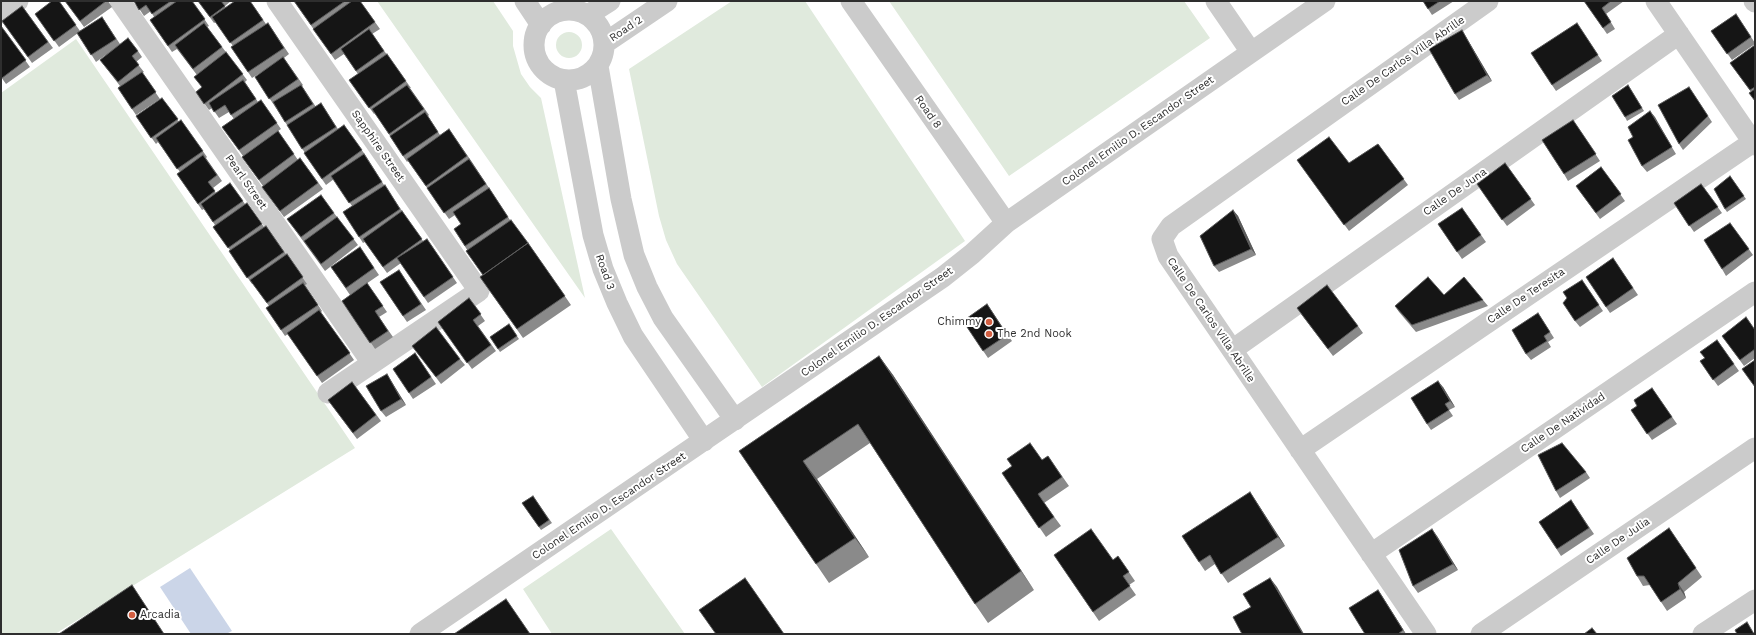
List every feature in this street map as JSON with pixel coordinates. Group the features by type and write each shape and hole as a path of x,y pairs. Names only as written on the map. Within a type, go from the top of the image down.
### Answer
{"street":[{"path":"1,13 18,1"},
{"name":"Pearl Street","path":"120,1 372,363"},
{"name":"Sapphire Street","path":"277,1 479,291 372,363"},
{"path":"525,1 541,25"},
{"path":"574,9 600,28 604,43 603,56 598,66 583,78 564,80 554,77 539,64 535,54 534,44 536,34 541,25 548,17 558,12 610,1"},
{"name":"Road 2","path":"604,43 667,1"},
{"name":"Road 8","path":"851,1 1006,223"},
{"path":"1216,1 1251,52"},
{"name":"Colonel Emilio D. Escandor Street","path":"420,634 943,277 972,254 1006,223 1326,1"},
{"name":"Calle De Carlos Villa Abrille","path":"1426,634 1168,256 1162,239 1165,232 1171,226 1488,1"},
{"path":"1656,1 1754,144"},
{"name":"Calle De Juna","path":"1232,350 1679,34"},
{"path":"598,66 621,199 634,255 647,287 663,318 735,420"},
{"name":"Road 3","path":"564,80 592,235 603,269 633,336 704,441"},
{"name":"Calle De Teresita","path":"1300,450 1754,144"},
{"name":"Calle De Natividad","path":"1372,554 1755,292"},
{"path":"328,393 372,363"},
{"name":"Calle De Julia","path":"1481,634 1755,448"},
{"path":"1703,634 1755,600"}],"shaded area":[{"path":"377,1 493,1 513,31 513,46 521,74 530,87 541,98 585,298"},
{"path":"732,1 805,1 965,241 762,387 677,264 666,240 659,216 629,69"},
{"path":"889,1 1184,1 1210,38 1009,176"},
{"path":"569,32 578,36 582,45 578,54 569,58 560,54 556,45 560,36"},
{"path":"76,39 355,448 55,634 1,634 1,93"},
{"path":"611,529 685,634 552,634 523,589"}],"water":[{"path":"190,568 232,631 226,634 191,634 160,587"}],"building":[{"path":"52,1 59,1 76,25 54,41 35,14"},
{"path":"65,1 106,1 80,21"},
{"path":"134,1 171,1 152,14 146,5 139,10"},
{"path":"177,1 192,1 205,19 168,46 150,20"},
{"path":"198,1 221,1 225,6 210,17"},
{"path":"235,1 250,1 263,20 230,43 212,17"},
{"path":"294,1 345,1 311,25"},
{"path":"352,1 360,1 375,22 331,54 313,29"},
{"path":"1423,1 1440,1 1428,9"},
{"path":"1584,1 1611,1 1602,8 1611,22 1603,28"},
{"path":"22,6 48,42 28,57 2,21"},
{"path":"1736,14 1751,37 1727,54 1711,31"},
{"path":"102,17 116,39 91,55 77,33"},
{"path":"204,23 222,47 193,69 175,45"},
{"path":"268,23 284,48 248,72 231,47"},
{"path":"1577,23 1598,55 1552,85 1531,53"},
{"path":"1,26 26,60 2,78 1,76"},
{"path":"369,29 384,51 356,71 341,49"},
{"path":"1462,30 1487,75 1455,94 1429,49"},
{"path":"128,38 138,51 132,56 139,65 118,82 100,60"},
{"path":"1755,45 1755,87 1750,90 1730,63"},
{"path":"226,52 243,74 204,104 196,92 202,87 194,77"},
{"path":"387,54 406,81 369,108 349,80"},
{"path":"283,57 298,79 269,99 255,77"},
{"path":"142,72 156,92 132,109 118,88"},
{"path":"243,80 256,99 231,115 225,105 214,112 209,103"},
{"path":"301,85 313,104 285,122 273,102"},
{"path":"407,85 424,109 389,134 372,109"},
{"path":"1628,85 1642,108 1625,117 1612,96"},
{"path":"1689,87 1708,116 1679,144 1658,105"},
{"path":"1755,89 1755,101 1749,93"},
{"path":"162,98 178,119 151,138 136,116"},
{"path":"261,100 277,123 239,150 222,127"},
{"path":"321,103 336,127 302,149 287,125"},
{"path":"1650,111 1672,147 1642,166 1628,140 1633,137 1628,127"},
{"path":"425,112 438,132 403,156 390,136"},
{"path":"181,120 203,151 177,169 156,138"},
{"path":"1573,120 1596,154 1564,174 1542,140"},
{"path":"344,125 362,150 322,179 304,153"},
{"path":"449,129 467,156 426,186 407,159"},
{"path":"278,131 294,154 259,180 242,157"},
{"path":"1329,137 1349,163 1378,144 1404,179 1344,225 1297,160"},
{"path":"364,154 382,182 349,203 331,176"},
{"path":"203,155 217,175 208,182 215,191 198,204 177,174"},
{"path":"300,158 318,183 280,211 262,187"},
{"path":"469,159 486,184 444,213 427,188"},
{"path":"1505,163 1531,199 1502,220 1477,184"},
{"path":"1601,167 1621,194 1596,213 1576,186"},
{"path":"1730,176 1744,196 1725,209 1714,189"},
{"path":"230,183 243,201 213,222 201,204"},
{"path":"1701,184 1718,207 1689,226 1674,203"},
{"path":"385,185 400,209 359,237 343,212"},
{"path":"489,188 508,217 465,246 454,229 461,224 453,212"},
{"path":"321,195 334,213 301,237 287,219"},
{"path":"247,203 262,224 228,248 213,227"},
{"path":"1462,208 1481,235 1457,252 1438,224"},
{"path":"1233,210 1251,249 1214,266 1200,236"},
{"path":"402,211 422,239 383,267 363,239"},
{"path":"337,217 354,239 321,264 304,241"},
{"path":"511,220 528,243 483,275 466,251"},
{"path":"1730,223 1749,249 1722,269 1704,240"},
{"path":"266,226 284,252 247,278 229,251"},
{"path":"427,239 453,277 424,297 397,258"},
{"path":"528,243 565,296 517,329 480,277"},
{"path":"360,247 374,268 346,288 331,267"},
{"path":"287,254 303,277 267,303 250,280"},
{"path":"1613,258 1633,288 1606,307 1586,277"},
{"path":"399,270 421,304 403,316 380,282"},
{"path":"1428,277 1444,295 1464,277 1483,300 1412,325 1395,306"},
{"path":"1582,280 1599,305 1575,321 1563,303 1567,298 1563,292"},
{"path":"303,283 318,305 281,330 266,308"},
{"path":"367,283 383,306 375,311 388,331 370,343 342,301"},
{"path":"1327,285 1358,326 1328,349 1297,308"},
{"path":"469,298 481,314 473,320 491,345 467,363 438,322"},
{"name":"The 2nd Nook","path":"987,304 1007,335 983,351 963,321"},
{"path":"319,310 350,353 317,376 287,333"},
{"path":"1538,313 1550,332 1544,336 1547,341 1526,354 1512,330"},
{"path":"1746,317 1755,330 1755,349 1740,360 1722,336"},
{"path":"509,324 517,336 498,349 490,337"},
{"path":"436,327 460,359 436,377 412,346"},
{"path":"1717,340 1734,364 1713,380 1700,361 1705,358 1700,352"},
{"path":"415,353 431,377 409,393 393,369"},
{"path":"879,356 1021,571 975,604 858,424 803,461 855,538 816,564 739,451"},
{"path":"1755,360 1755,387 1742,369"},
{"path":"387,374 401,399 381,411 366,386"},
{"path":"1438,381 1450,401 1445,404 1449,410 1427,424 1411,398"},
{"path":"352,382 376,415 353,433 328,400"},
{"path":"1652,388 1672,417 1647,434 1631,410 1637,406 1634,400"},
{"path":"1030,443 1042,460 1048,456 1062,477 1038,494 1054,517 1039,528 1002,473 1012,466 1007,459"},
{"path":"1562,443 1586,472 1556,491 1538,455"},
{"path":"1250,492 1278,537 1221,574 1210,555 1199,562 1182,536"},
{"path":"533,496 549,520 539,527 522,503"},
{"path":"1571,500 1589,528 1557,549 1539,522"},
{"path":"1669,528 1696,568 1678,583 1680,589 1661,602 1644,576 1637,576 1627,558"},
{"path":"1091,529 1113,560 1118,556 1129,572 1123,576 1130,586 1093,612 1054,555"},
{"path":"1432,529 1453,564 1413,586 1399,550"},
{"path":"745,578 784,634 716,634 699,610"},
{"path":"1270,578 1303,634 1242,634 1233,617 1251,607 1243,594"},
{"path":"132,585 164,634 59,634"},
{"path":"1378,590 1403,630 1398,634 1365,634 1349,608"},
{"path":"506,599 530,634 454,634"},
{"path":"1747,622 1754,634 1737,634 1735,630"},
{"path":"1592,628 1597,634 1584,634"}],"place":[{"name":"Chimmy","path":"989,322"},
{"name":"The 2nd Nook","path":"989,334"},
{"name":"Arcadia","path":"132,615"}]}
